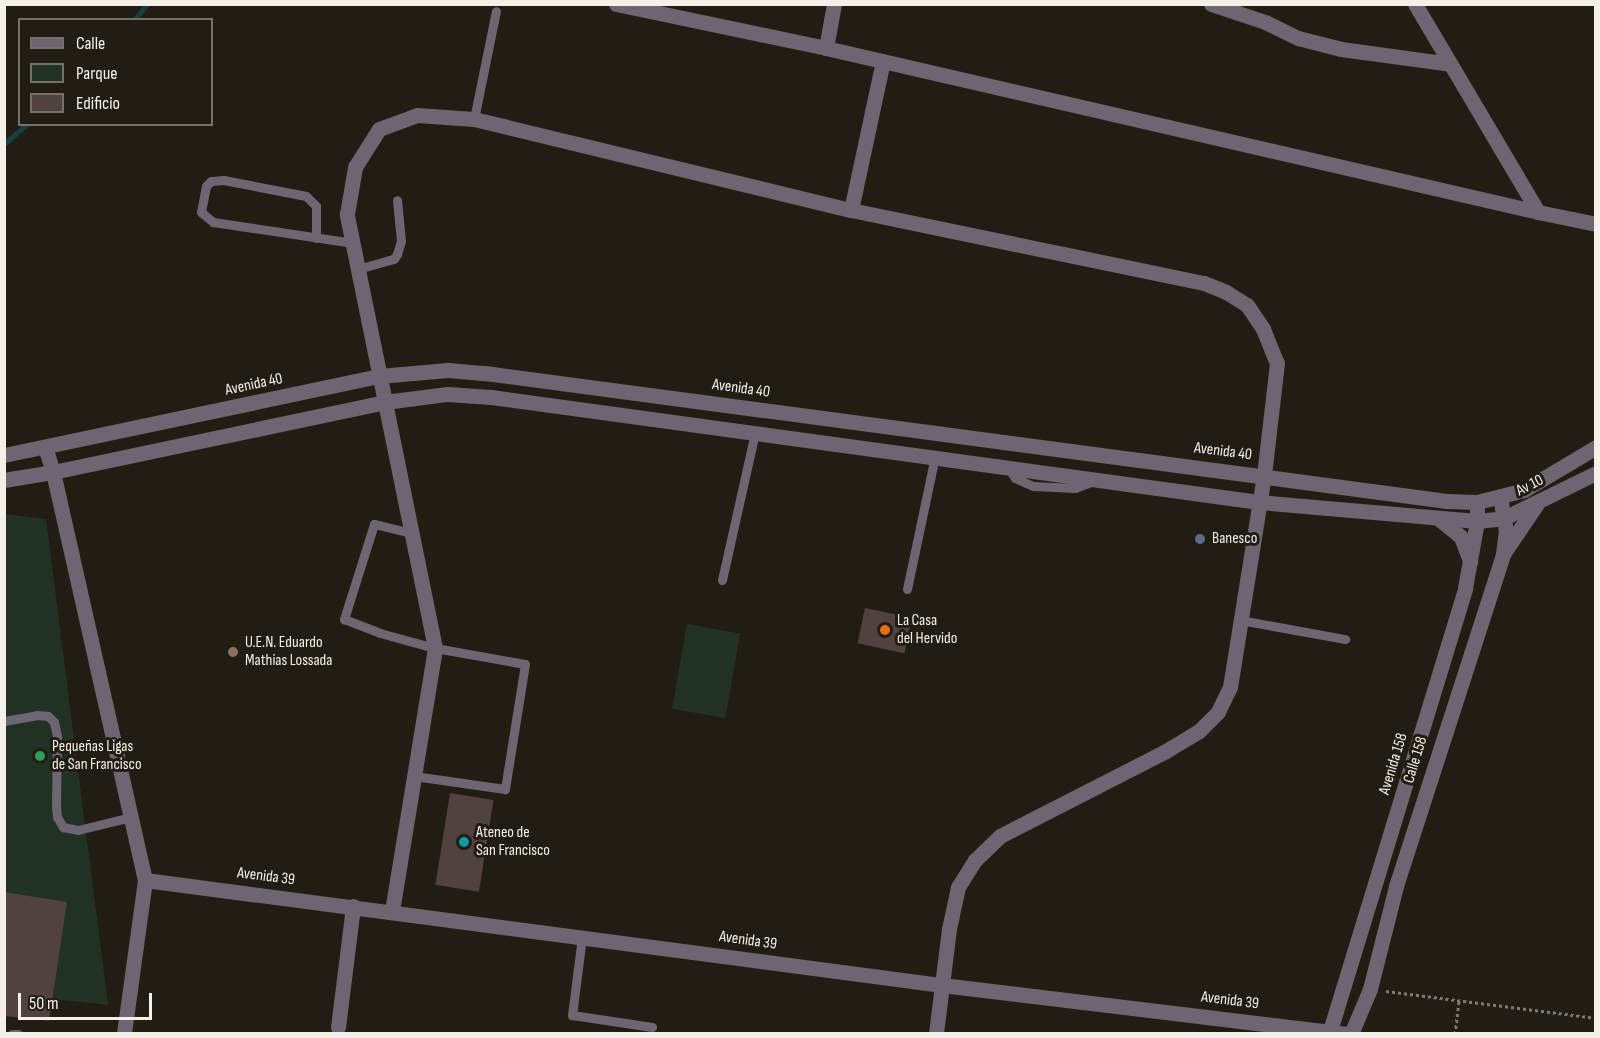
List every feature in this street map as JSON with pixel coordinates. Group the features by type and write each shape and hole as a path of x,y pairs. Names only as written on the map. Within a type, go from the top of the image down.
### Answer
{"street":[{"path":"616,4 826,48 1596,224"},
{"path":"826,48 834,4"},
{"path":"1211,4 1265,22 1298,38 1341,49 1450,64"},
{"path":"1255,4 1265,22"},
{"path":"1415,4 1538,212"},
{"path":"851,210 884,62"},
{"path":"392,911 435,648 347,213 355,167 380,129 417,115 474,119 851,210 1204,284 1226,292 1246,305 1263,329 1276,363 1264,475 1230,687 1218,712 1199,731 1166,751 1000,836 975,860 958,887 936,1034"},
{"name":"Avenida 40","path":"4,455 379,376 415,371 485,373 1447,501 1477,502 1524,490 1596,447"},
{"path":"4,480 53,472 385,402 447,394 491,397 755,432 1258,502 1477,521"},
{"path":"45,447 53,472 145,880 124,1034"},
{"name":"Av 10","path":"1477,521 1504,518 1596,473"},
{"name":"Calle 158","path":"1349,1034 1370,989 1396,886 1503,554 1504,518 1500,497"},
{"path":"1503,554 1540,500"},
{"name":"Avenida 158","path":"1329,1032 1465,588 1477,521 1477,502"},
{"path":"1437,518 1461,537 1470,561"},
{"path":"1442,666 1465,671"},
{"path":"1414,758 1435,762"},
{"path":"1396,819 1416,824"},
{"name":"Avenida 39","path":"145,880 942,985 1349,1034"},
{"path":"1376,882 1396,886"},
{"path":"338,1027 353,906"}],"lane":[{"path":"474,119 496,11"},
{"path":"316,238 316,206 306,196 224,180 211,181 206,186 201,212 213,222 316,238 353,243"},
{"path":"358,269 394,259 397,254 401,241 397,200"},
{"path":"722,580 755,432"},
{"path":"907,589 935,456"},
{"path":"411,533 374,524 344,619 380,633 435,648 525,664 505,789 414,776"},
{"path":"1240,620 1345,639"},
{"path":"4,721 37,715 48,716 54,722 57,736 56,806 57,817 63,827 78,830 131,817"},
{"path":"582,937 572,1015 652,1027"},
{"path":"12,1034 18,1034"}],"path":[{"path":"1370,989 1596,1018"},
{"path":"1455,1034 1459,999"}],"green space":[{"name":"Pequeñas Ligas de San Francisco","path":"5,514 46,519 108,1005 5,994"},
{"path":"687,624 740,633 725,718 672,709"}],"building":[{"name":"La Casa del Hervido","path":"865,608 912,618 904,653 858,643"},
{"name":"Ateneo de San Francisco","path":"450,793 493,800 479,892 435,885"},
{"path":"4,892 67,902 49,1021 4,1016"}],"waterway":[{"path":"136,18 147,4"},
{"path":"4,144 25,126"}],"place":[{"name":"Banesco","path":"1200,539"},
{"name":"La Casa del Hervido","path":"885,630"},
{"name":"U.E.N. Eduardo Mathias Lossada","path":"233,652"},
{"name":"Pequeñas Ligas de San Francisco","path":"40,756"},
{"name":"Ateneo de San Francisco","path":"464,842"}]}
